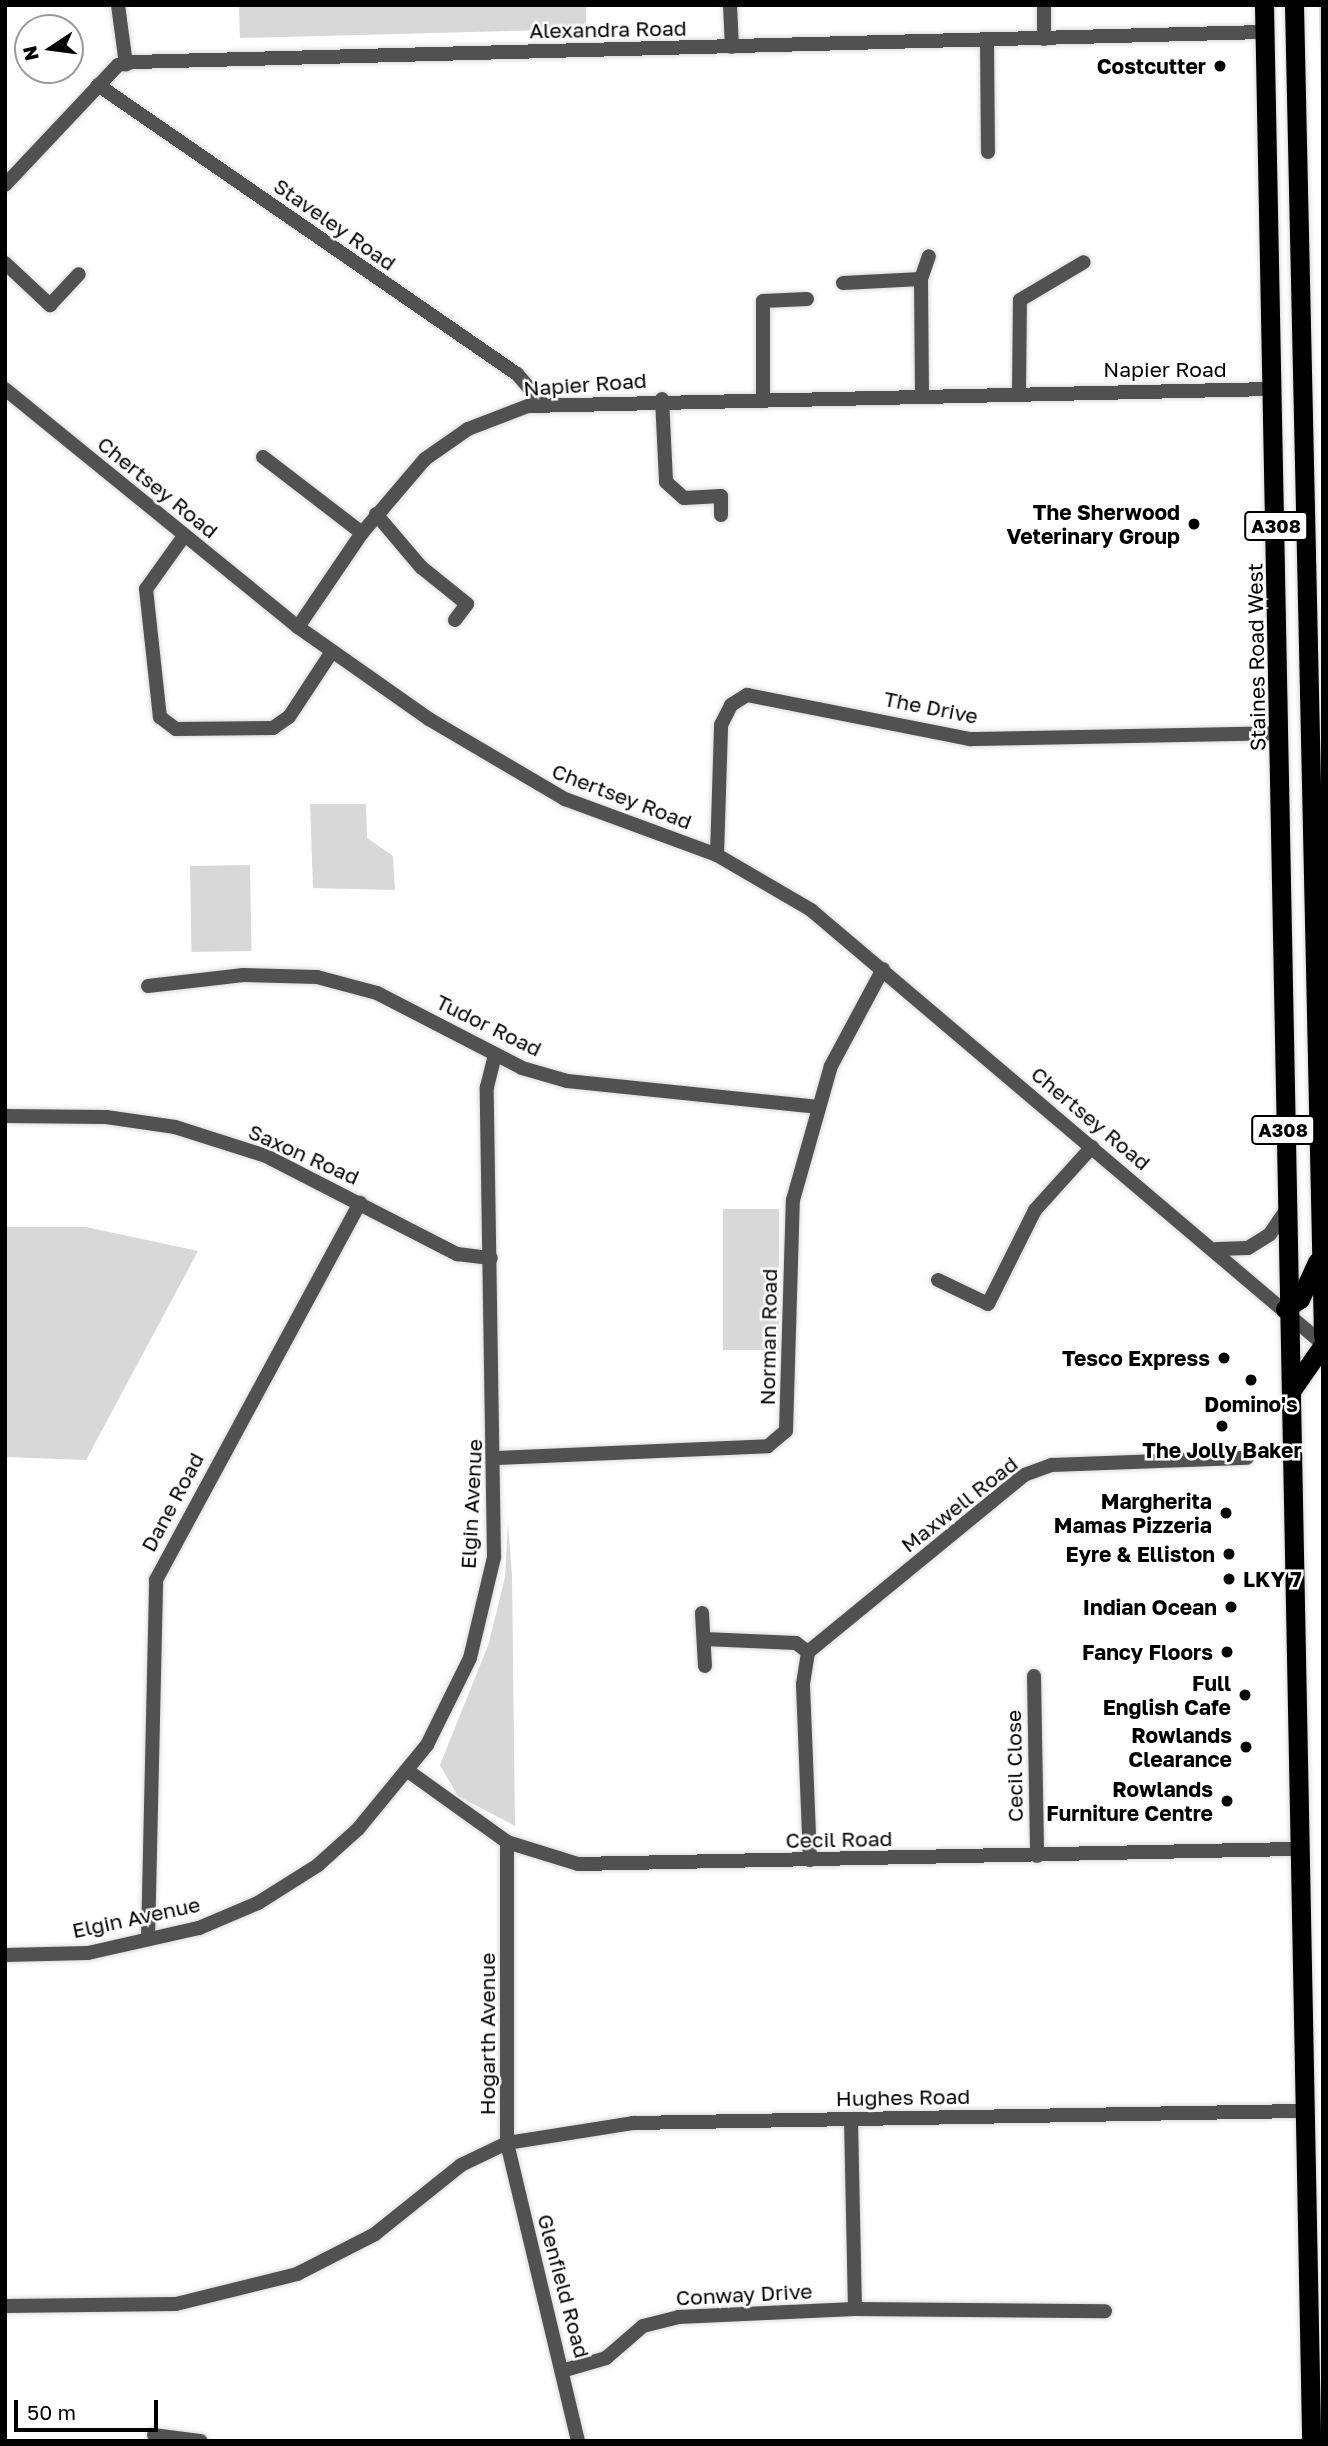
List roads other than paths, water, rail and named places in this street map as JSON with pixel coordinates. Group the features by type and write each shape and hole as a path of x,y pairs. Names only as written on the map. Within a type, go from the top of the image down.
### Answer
{"highway":[{"name":"Staines Road West","path":"1264,5 1280,733 1285,1309"},
{"name":"A308","path":"1294,5 1317,1261 1323,1336"},
{"path":"1285,1309 1300,1299 1317,1261"},
{"name":"A308","path":"1285,1309 1291,1392 1301,2111 1311,2441"},
{"path":"1291,1392 1323,1344"}],"street":[{"path":"5,185 98,85 126,64 118,5"},
{"path":"730,5 732,47"},
{"path":"1044,5 1044,39"},
{"name":"Alexandra Road","path":"126,64 1265,32"},
{"path":"987,41 988,152"},
{"name":"Staveley Road","path":"98,85 517,374 543,404"},
{"path":"922,393 921,279 929,256"},
{"path":"1018,391 1017,310 1043,281 1084,262"},
{"path":"5,263 50,305 79,274"},
{"path":"843,283 921,279"},
{"path":"763,400 764,301 807,299"},
{"name":"Chertsey Road","path":"5,389 331,653 525,779 606,817 717,855 811,910 1217,1249 1323,1344"},
{"name":"Napier Road","path":"298,627 376,514 425,459 468,429 543,404 1018,391 1273,389"},
{"path":"662,399 666,482 684,498 721,496 721,515"},
{"path":"263,457 362,533"},
{"path":"376,514 421,567 467,604 455,620"},
{"path":"184,536 146,589 160,718 176,729 273,728 289,717 331,653"},
{"name":"The Drive","path":"717,855 721,725 731,705 747,695 970,740 1280,733"},
{"name":"Norman Road","path":"497,1458 768,1446 786,1431 793,1200 817,1107 863,998 883,969"},
{"name":"Tudor Road","path":"148,986 243,975 317,977 377,993 495,1054 567,1081 817,1107"},
{"name":"Elgin Avenue","path":"5,1955 88,1953 199,1928 246,1908 318,1865 408,1771 470,1658 494,1556 497,1458 486,1087 495,1054"},
{"name":"Saxon Road","path":"5,1115 106,1116 175,1127 266,1156 457,1254 491,1258"},
{"path":"938,1280 988,1304 1035,1210 1092,1147"},
{"name":"Dane Road","path":"148,1938 156,1580 360,1203"},
{"path":"1217,1249 1248,1248 1270,1234 1284,1213"},
{"name":"Maxwell Road","path":"808,1652 1024,1475 1052,1465 1247,1458"},
{"path":"702,1613 705,1666"},
{"path":"704,1639 796,1643 808,1652 803,1684 810,1860"},
{"name":"Cecil Close","path":"1034,1676 1037,1856"},
{"name":"Cecil Road","path":"408,1771 507,1842 578,1864 1297,1849"},
{"name":"Hogarth Avenue","path":"5,2306 176,2304 297,2274 375,2234 461,2165 508,2143 507,1842"},
{"name":"Hughes Road","path":"508,2143 633,2123 1301,2111"},
{"path":"851,2119 855,2309"},
{"name":"Glenfield Road","path":"508,2143 565,2370 578,2441"},
{"name":"Conway Drive","path":"565,2370 606,2358 643,2326 666,2319 855,2309 1105,2311"},
{"path":"162,2438 201,2441"}],"place":[{"name":"Costcutter","path":"1220,66"},
{"name":"The Sherwood Veterinary Group","path":"1194,524"},
{"name":"Tesco Express","path":"1224,1358"},
{"name":"Domino's","path":"1251,1380"},
{"name":"The Jolly Baker","path":"1222,1426"},
{"name":"Margherita Mamas Pizzeria","path":"1226,1513"},
{"name":"Eyre & Elliston","path":"1229,1554"},
{"name":"LKY 7","path":"1229,1579"},
{"name":"Indian Ocean","path":"1231,1607"},
{"name":"Fancy Floors","path":"1227,1652"},
{"name":"Full English Cafe","path":"1245,1695"},
{"name":"Rowlands Clearance","path":"1246,1747"},
{"name":"Rowlands Furniture Centre","path":"1227,1801"}]}
